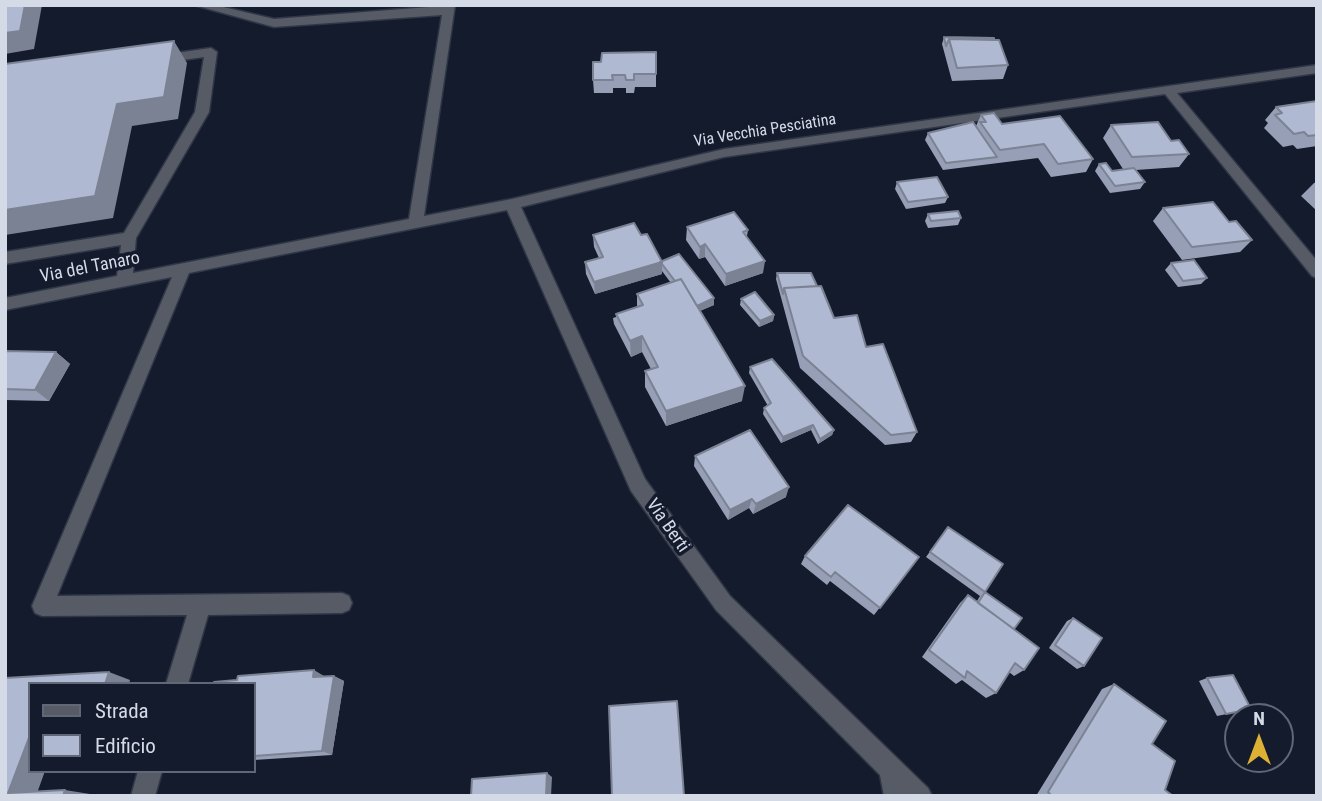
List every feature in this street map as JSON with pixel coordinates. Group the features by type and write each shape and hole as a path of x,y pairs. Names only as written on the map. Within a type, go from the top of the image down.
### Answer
{"street":[{"path":"200,5 274,23 448,8 416,223"},
{"path":"124,281 129,238 202,112 211,52 142,61"},
{"name":"Via Vecchia Pesciatina","path":"183,269 512,204 724,153 1317,69"},
{"path":"1168,90 1317,272"},
{"name":"Via Berti","path":"512,204 638,485 723,603 919,796"},
{"path":"5,258 129,238"},
{"path":"183,269 43,606 342,603"},
{"name":"Via del Tanaro","path":"5,304 183,269"},
{"path":"178,682 201,604"},
{"path":"890,769 896,796"},
{"path":"143,796 149,773"}],"building":[{"path":"5,5 25,5 20,31 5,33"},
{"path":"944,37 994,40 949,39 946,46"},
{"path":"949,39 999,40 1008,65 957,68"},
{"path":"174,41 164,97 117,104 95,196 5,210 5,64"},
{"path":"656,52 656,74 634,74 634,80 626,80 625,75 612,75 613,80 593,80 593,62 601,62 602,53"},
{"path":"1317,101 1317,135 1308,136 1304,132 1294,134 1275,115 1282,113 1276,107"},
{"path":"994,113 1002,124 1060,116 1093,159 1058,164 1044,144 1000,150 980,122 986,122 981,115"},
{"path":"973,122 997,157 946,163 928,133"},
{"path":"1158,122 1171,141 1179,140 1189,154 1132,157 1111,125"},
{"path":"1106,163 1112,171 1134,168 1145,182 1115,186 1099,164"},
{"path":"937,177 948,197 908,202 897,182"},
{"path":"1213,202 1229,222 1236,221 1252,240 1192,247 1163,208"},
{"path":"958,211 961,218 931,221 928,214"},
{"path":"734,212 748,230 743,232 765,261 726,274 705,244 700,247 687,227"},
{"path":"634,223 641,235 647,234 662,262 594,282 585,262 603,257 593,235"},
{"path":"679,254 714,298 697,306 681,279 675,281 660,262"},
{"path":"1194,260 1207,278 1183,281 1171,263"},
{"path":"777,273 811,273 817,286 784,288 783,294"},
{"path":"681,279 745,386 666,411 645,371 658,367 642,336 630,341 616,314 643,305 637,294"},
{"path":"821,286 834,318 857,315 866,347 883,344 917,432 891,435 803,356 784,288"},
{"path":"755,292 774,315 760,321 741,299"},
{"path":"5,351 56,352 35,390 5,389"},
{"path":"772,359 834,430 820,439 813,425 783,437 764,408 771,403 750,367"},
{"path":"750,430 789,487 756,504 752,499 730,510 695,456"},
{"path":"848,505 919,557 880,608 835,572 831,577 805,556"},
{"path":"948,527 1003,564 985,592 930,552"},
{"path":"985,592 1022,618 1014,629 978,603"},
{"path":"968,595 1039,648 1024,670 1015,663 996,693 967,671 965,678 929,650"},
{"path":"1073,618 1102,638 1084,666 1055,645"},
{"path":"314,670 313,677 334,676 322,751 256,756 256,682 214,682 237,680 238,676"},
{"path":"109,672 106,682 28,682 28,740 8,793 65,790 63,796 5,796 5,678"},
{"path":"1233,675 1248,703 1224,703 1224,710 1207,678"},
{"path":"1114,684 1166,721 1152,744 1175,761 1165,790 1173,796 1052,796 1048,792"},
{"path":"677,701 684,796 612,796 609,706"},
{"path":"547,773 546,796 471,796 472,779"}]}
